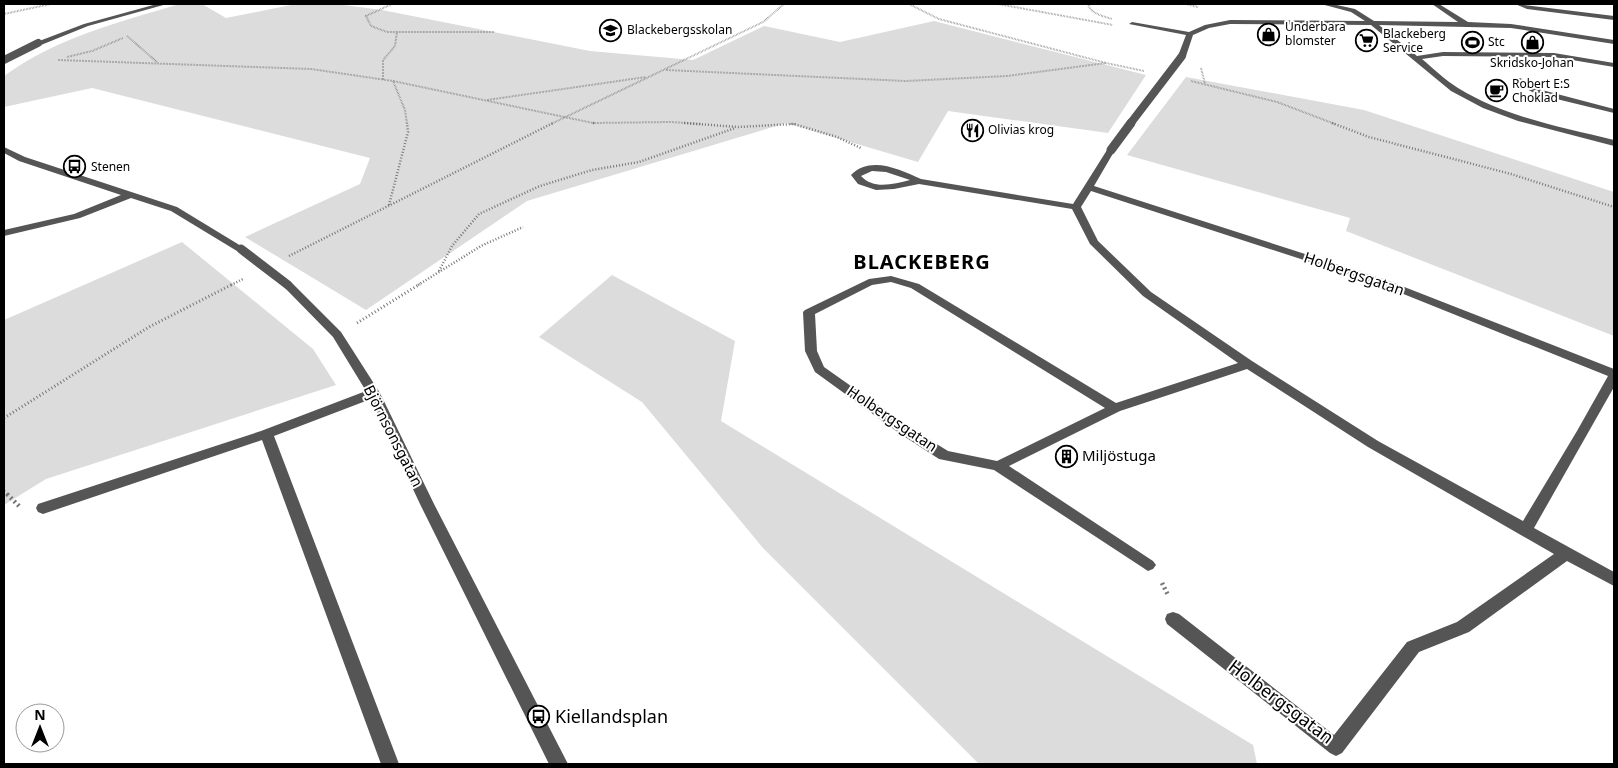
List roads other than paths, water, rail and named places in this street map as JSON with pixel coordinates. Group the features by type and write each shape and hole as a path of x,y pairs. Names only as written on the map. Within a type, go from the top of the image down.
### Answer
{"street":[{"path":"4,60 38,43 79,28 164,4"},
{"path":"1324,4 1353,10 1454,89 1486,106 1521,119 1614,143"},
{"path":"1435,4 1466,24"},
{"path":"1518,4 1527,7 1614,18"},
{"path":"1132,24 1190,34 1208,26 1230,22 1466,24 1511,26 1614,42"},
{"path":"1076,207 1111,150 1182,56 1190,34"},
{"path":"1416,58 1443,54 1554,55 1614,65"},
{"path":"1517,80 1539,92 1614,111"},
{"name":"Björnsonsgatan","path":"4,150 22,158 174,209 241,249 288,285 337,335 374,393 427,504 559,764"},
{"path":"919,181 872,188 860,182 856,175 864,168 878,167 919,181 1076,207"},
{"name":"Holbergsgatan","path":"1088,187 1386,284 1614,375 1583,433 1525,530"},
{"path":"4,233 77,216 132,194"},
{"path":"1076,207 1094,242 1147,294 1248,364 1373,444 1614,580"},
{"name":"Holbergsgatan","path":"1115,408 915,286 890,279 869,282 809,312 811,351 819,369 904,430 944,454 998,466 1148,565"},
{"path":"998,466 1115,408 1248,364"},
{"path":"43,508 266,434 374,393"},
{"path":"266,434 390,764"},
{"name":"Holbergsgatan","path":"1173,619 1336,747 1413,647 1463,627 1567,553"}],"place":[{"name":"Blackebergsskolan","path":"611,30"},
{"name":"Underbara blomster","path":"1269,34"},
{"name":"Blackeberg Service","path":"1367,41"},
{"name":"Stc","path":"1472,42"},
{"name":"Skridsko-Johan","path":"1532,42"},
{"name":"Robert E:S Choklad","path":"1496,91"},
{"name":"Olivias krog","path":"972,130"},
{"name":"Stenen","path":"75,167"},
{"name":"Miljöstuga","path":"1066,456"},
{"name":"Kiellandsplan","path":"539,717"}],"district":[{"name":"BLACKEBERG","path":"922,262"}]}
